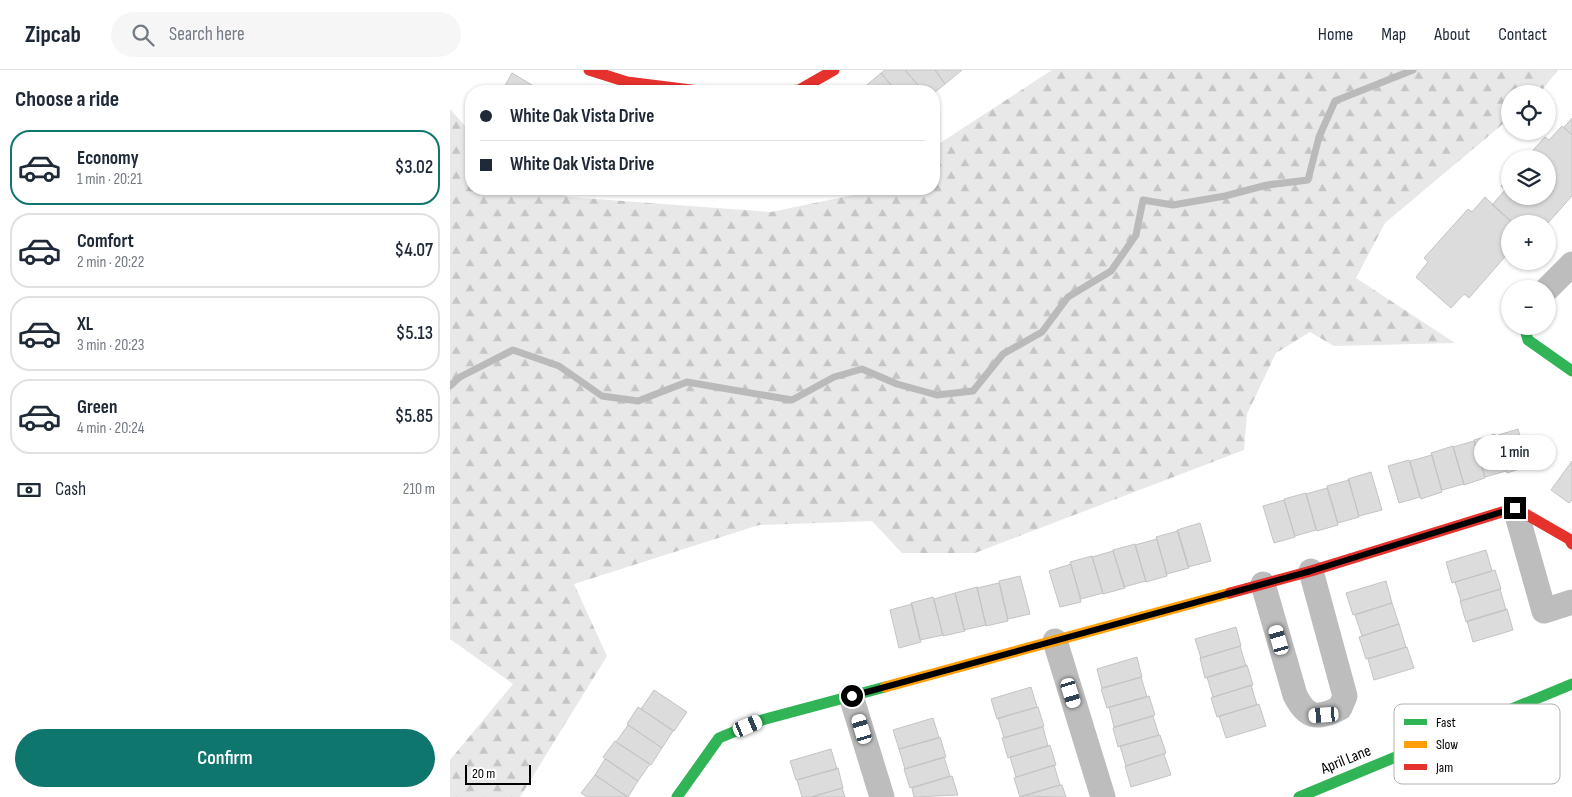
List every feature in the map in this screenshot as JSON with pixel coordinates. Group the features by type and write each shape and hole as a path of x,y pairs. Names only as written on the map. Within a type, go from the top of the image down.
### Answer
{"street":[{"path":"589,70 670,85"},
{"path":"808,85 834,70"},
{"path":"1556,280 1572,264"},
{"path":"1527,335 1528,340 1572,371"},
{"path":"677,797 719,738 762,720 1311,571 1515,508 1569,539 1572,544"},
{"path":"1515,508 1544,611 1572,602"},
{"path":"1264,584 1295,695 1304,710 1312,716 1324,715 1340,708 1345,696 1311,571"},
{"path":"1055,641 1103,797"},
{"name":"April Lane","path":"1524,704 1572,684"},
{"path":"852,696 882,797"},
{"name":"April Lane","path":"1299,797 1394,758"}],"green space":[{"path":"1052,70 1558,70 1546,85 1501,85 1501,126 1385,223 1356,278 1455,343 1334,346 1310,332 1276,353 1247,414 1244,450 975,553 902,553 872,521 759,525 574,584 607,656 520,797 450,797 450,760 513,684 450,639 450,109 465,126 465,195 563,195 569,197 771,212 853,195 940,195 940,143"}],"building":[{"path":"885,70 905,70 918,85 891,85 881,73"},
{"path":"905,70 935,70 945,84 940,88 940,85 918,85"},
{"path":"935,70 962,70 945,84"},
{"path":"512,73 532,85 505,85"},
{"path":"881,73 891,85 867,85"},
{"path":"1572,118 1572,135 1564,127"},
{"path":"1562,126 1572,135 1572,196 1555,215 1504,215 1492,205 1501,195 1501,205 1556,205 1556,150 1533,150 1542,140 1556,140 1556,132"},
{"path":"1485,197 1504,215 1501,215 1501,261 1469,298 1464,294 1451,308 1416,277 1428,262 1424,258 1468,209 1472,212"},
{"path":"1518,429 1529,466 1507,473 1495,436"},
{"path":"1495,434 1506,471 1485,477 1474,440"},
{"path":"1474,441 1485,478 1464,485 1453,447"},
{"path":"1453,446 1464,484 1442,490 1431,453"},
{"path":"1432,455 1442,492 1421,499 1410,461"},
{"path":"1409,460 1420,497 1399,503 1388,466"},
{"path":"1572,461 1572,500 1569,503 1551,490"},
{"path":"1371,472 1382,510 1359,516 1348,479"},
{"path":"1349,480 1359,517 1338,523 1327,486"},
{"path":"1327,488 1338,525 1317,531 1306,494"},
{"path":"1306,493 1316,530 1295,536 1284,499"},
{"path":"1284,500 1295,537 1274,543 1263,506"},
{"path":"1200,523 1211,561 1188,567 1177,530"},
{"path":"1178,531 1189,568 1167,574 1156,537"},
{"path":"1157,539 1167,576 1146,582 1135,545"},
{"path":"1135,544 1146,581 1124,587 1113,550"},
{"path":"1486,550 1492,571 1452,583 1446,562"},
{"path":"1113,551 1125,588 1103,594 1092,557"},
{"path":"1092,556 1103,593 1081,599 1070,562"},
{"path":"1071,564 1081,602 1060,607 1049,571"},
{"path":"1495,570 1501,589 1461,601 1455,582"},
{"path":"1020,576 1030,614 1008,619 999,581"},
{"path":"1386,581 1392,603 1353,615 1346,593"},
{"path":"999,583 1008,621 986,626 977,588"},
{"path":"977,587 986,625 964,630 955,593"},
{"path":"1500,589 1506,610 1466,622 1460,601"},
{"path":"955,593 965,631 943,636 934,599"},
{"path":"933,597 943,635 920,640 911,603"},
{"path":"1392,603 1399,624 1362,636 1355,615"},
{"path":"912,604 921,642 899,648 890,610"},
{"path":"1507,609 1513,630 1473,642 1467,621"},
{"path":"1399,624 1406,647 1366,659 1359,637"},
{"path":"1236,627 1241,646 1201,658 1195,639"},
{"path":"1240,646 1246,666 1205,678 1200,658"},
{"path":"1407,647 1414,668 1374,680 1368,659"},
{"path":"1137,657 1142,677 1102,688 1097,669"},
{"path":"1247,665 1253,685 1213,697 1207,677"},
{"path":"1141,677 1147,697 1107,708 1101,689"},
{"path":"1251,685 1257,705 1217,717 1211,698"},
{"path":"1031,687 1037,707 997,719 991,699"},
{"path":"654,690 687,712 674,731 641,709"},
{"path":"1149,696 1155,715 1114,727 1109,707"},
{"path":"1259,704 1266,726 1226,738 1219,716"},
{"path":"638,707 673,731 662,748 627,724"},
{"path":"1038,707 1044,726 1004,738 998,718"},
{"path":"1153,716 1159,735 1118,747 1113,728"},
{"path":"933,718 939,738 899,749 893,730"},
{"path":"628,725 662,748 651,765 616,742"},
{"path":"1043,727 1048,746 1008,758 1002,738"},
{"path":"1160,735 1166,753 1126,766 1120,746"},
{"path":"940,737 946,757 905,769 899,749"},
{"path":"615,741 650,764 638,781 603,757"},
{"path":"1050,745 1056,765 1016,777 1010,757"},
{"path":"831,749 837,769 796,780 790,761"},
{"path":"1164,754 1171,775 1131,787 1125,766"},
{"path":"944,757 950,776 910,788 904,769"},
{"path":"605,759 638,781 628,797 595,775"},
{"path":"1054,765 1060,785 1020,797 1014,778"},
{"path":"838,768 843,788 811,797 802,797 797,780"},
{"path":"595,775 627,797 587,797 581,793"},
{"path":"952,776 958,795 914,797 912,788"},
{"path":"1062,785 1066,797 1022,796"},
{"path":"842,788 845,797 811,797"}],"waterway":[{"path":"450,386 460,377 513,350 559,366 602,396 638,401 687,382 792,400 834,377 862,369 897,384 937,395 973,391 1003,354 1042,332 1068,297 1111,271 1136,235 1143,200 1173,205 1225,196 1267,185 1308,180 1319,137 1335,101 1413,70"}],"traffic: fast":[{"path":"1527,335 1528,340 1572,371"},
{"path":"1524,704 1572,684"},
{"path":"677,797 719,738 762,720 885,687"},
{"path":"1299,797 1394,758"}],"traffic: slow":[{"path":"885,687 1230,593"}],"traffic: jam":[{"path":"589,70 627,82 651,85"},
{"path":"808,85 834,70"},
{"path":"1230,593 1311,571 1515,508 1569,539 1572,544"}],"route":[{"path":"852,696 1311,571 1515,508"}]}
